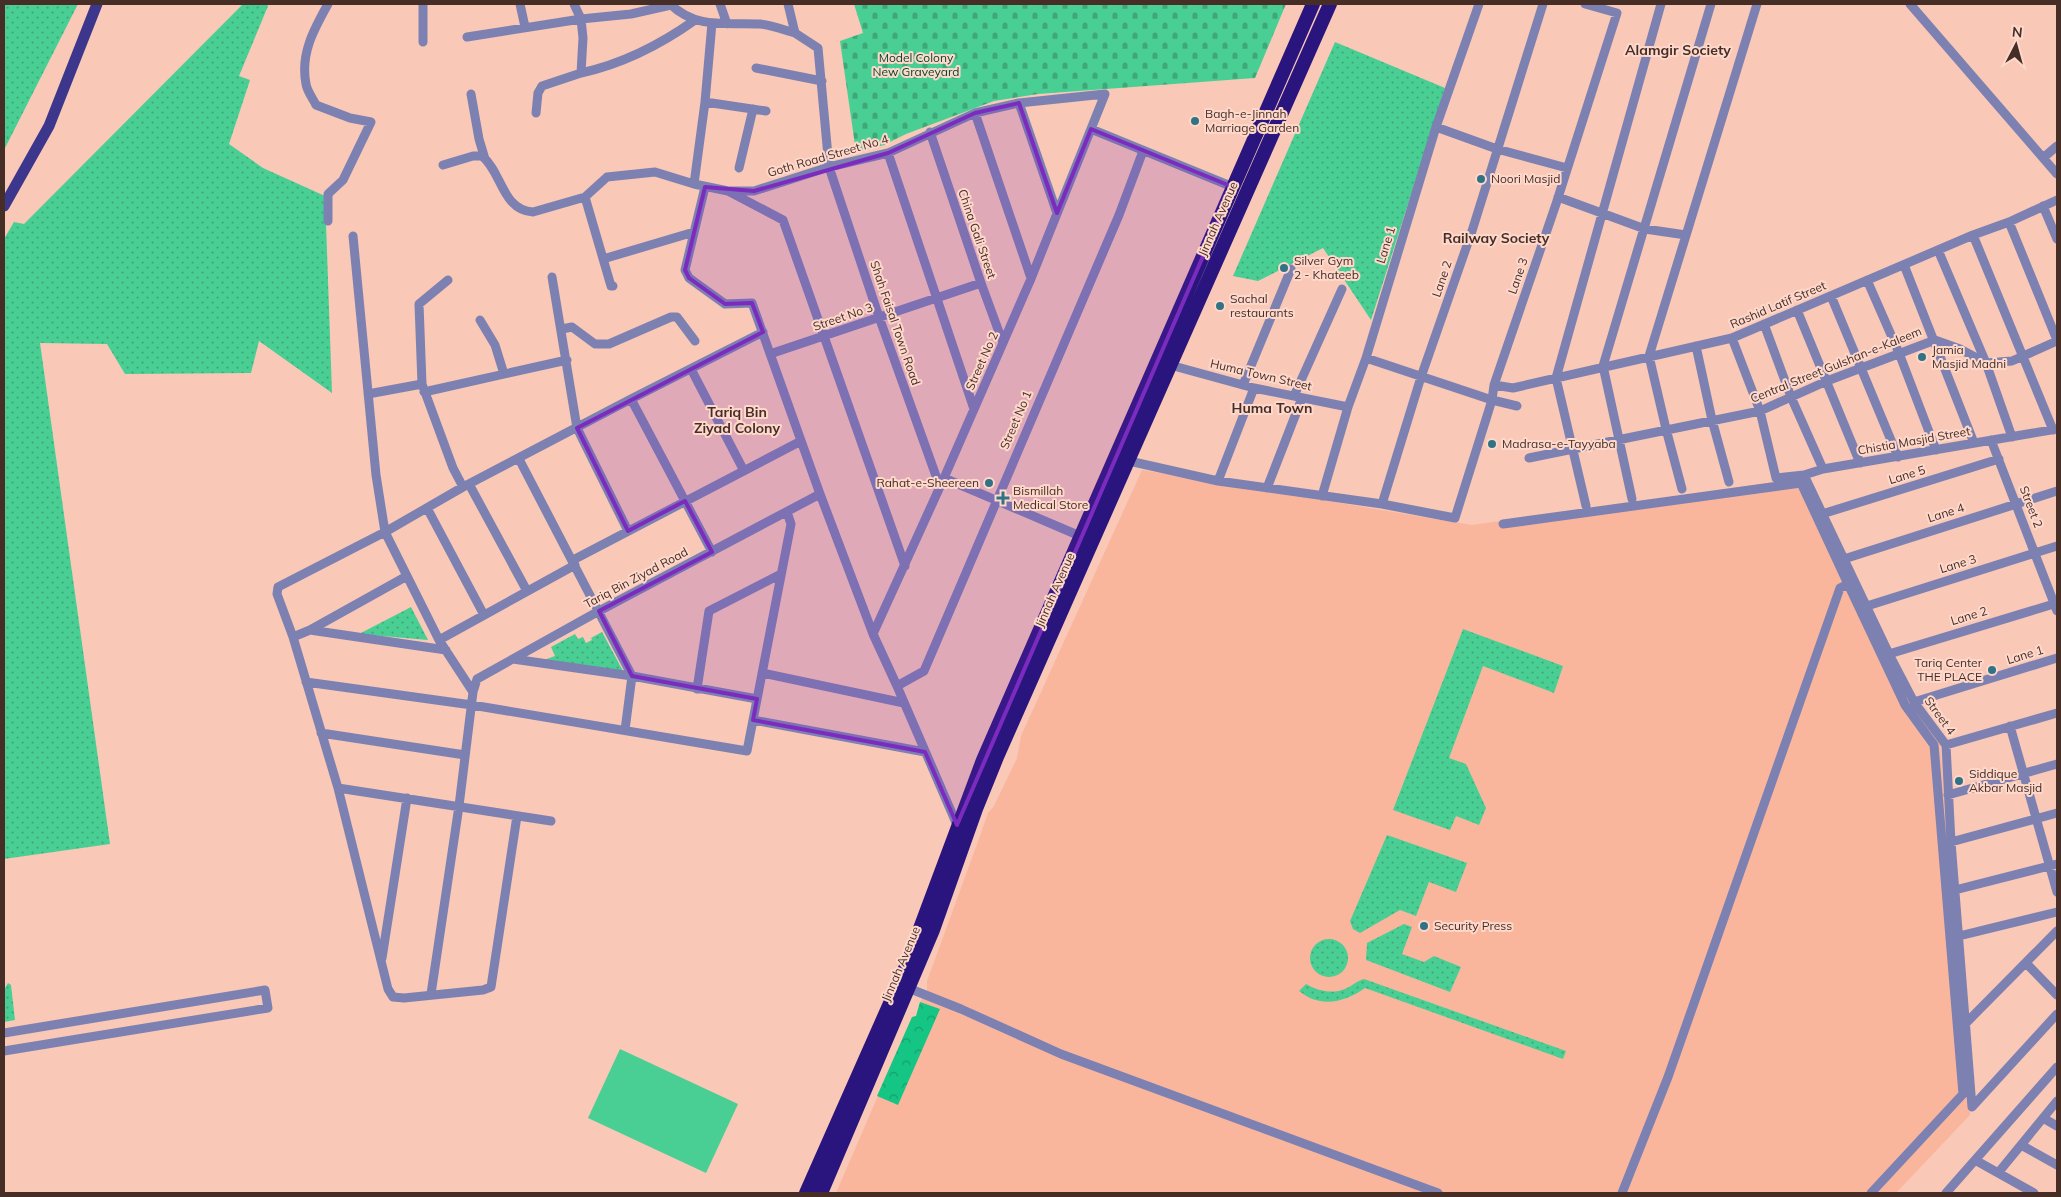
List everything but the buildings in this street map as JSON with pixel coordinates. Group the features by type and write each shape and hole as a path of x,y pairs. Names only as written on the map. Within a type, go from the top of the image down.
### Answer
{"highway":[{"name":"Jinnah Avenue","path":"806,1193 902,974 982,760 1313,4"},
{"name":"Jinnah Avenue","path":"821,1193 933,930 997,756 1129,462 1330,4"}],"main road":[{"path":"4,206 49,126 97,4"}],"street":[{"path":"328,4 314,28 306,50 306,85 316,105 350,118 371,122 342,180 328,194 328,221"},
{"path":"423,4 423,42"},
{"path":"520,4 525,28"},
{"path":"574,4 581,19 583,38 581,73"},
{"path":"467,37 581,19 631,14 671,4 694,20 681,30 623,61 609,67 581,73 542,86 538,93 536,113"},
{"path":"720,4 728,24"},
{"path":"788,4 795,33"},
{"name":"Lane 1","path":"1322,496 1436,127 1479,4"},
{"name":"Lane 2","path":"1382,504 1421,377 1472,231 1543,4"},
{"name":"Lane 3","path":"1382,504 1456,518 1492,400 1494,385 1558,197 1617,13 1585,4"},
{"path":"1586,506 1556,378 1660,4"},
{"path":"1632,499 1603,366 1711,4"},
{"path":"1682,489 1649,356 1757,4"},
{"path":"1910,4 2057,174"},
{"name":"Shah Faisal Town Road","path":"694,20 728,24 760,24 795,33 818,48 829,167 880,318 942,482"},
{"path":"694,184 705,102 712,23"},
{"path":"756,68 822,81"},
{"path":"471,94 479,139 485,158 513,205 526,212 533,212 585,197 607,177 655,172 694,184 728,191 783,220 905,566"},
{"name":"Goth Road Street No 4","path":"728,191 754,191 829,167 888,154 930,132 975,113 1019,103 1105,94"},
{"name":"Street No 2","path":"873,634 905,566 1031,278 1105,94"},
{"path":"705,102 766,111"},
{"path":"1019,103 1057,213"},
{"path":"739,168 754,109"},
{"path":"975,113 1031,278"},
{"path":"1436,127 1497,149 1567,168"},
{"path":"1091,129 1234,187"},
{"name":"China Gali Street","path":"930,132 1003,343"},
{"path":"2043,158 2057,146"},
{"name":"Street No 1","path":"897,686 924,671 995,501 1119,215 1143,151"},
{"path":"888,154 974,408"},
{"path":"443,164 473,156 485,158"},
{"path":"705,186 685,270 690,278 725,304 752,303 820,494 873,634 957,825"},
{"path":"585,197 610,286 613,286"},
{"path":"1558,197 1645,228 1686,235"},
{"name":"Rashid Latif Street","path":"1494,385 1513,388 1732,338 2057,200"},
{"path":"2043,206 2057,239"},
{"path":"1986,363 2012,361 2057,340 2009,222"},
{"path":"603,259 694,232"},
{"path":"1973,235 2055,429"},
{"path":"353,236 376,475 385,532 439,640 473,692 459,806 431,994"},
{"path":"1938,250 1986,363 2012,437"},
{"path":"1904,265 1974,443"},
{"path":"1243,385 1291,269"},
{"path":"552,277 578,428 628,531"},
{"path":"448,280 419,304 423,388 452,468 466,486 527,592"},
{"path":"1867,280 1899,353 1936,450"},
{"name":"Street No 3","path":"770,354 981,283"},
{"path":"1267,488 1298,397 1342,289"},
{"path":"1831,296 1898,458"},
{"path":"1797,310 1860,464"},
{"path":"562,328 572,327 595,344 609,344 671,317 676,317 695,341"},
{"path":"480,320 495,345 504,374"},
{"path":"1764,324 1791,397 1822,469"},
{"path":"517,816 491,987 484,990 404,998 393,997 388,989 381,963 338,788 294,637 277,594 278,587 385,532 466,486 631,399 763,332"},
{"path":"1732,338 1760,411"},
{"name":"Central Street Gulshan-e-Kaleem","path":"1529,458 1760,411 1827,381 1934,340 1960,349 1986,363"},
{"path":"1696,346 1712,420 1729,482"},
{"path":"1366,358 1492,400 1517,406"},
{"path":"368,394 423,388 504,374 567,360"},
{"name":"Huma Town Street","path":"1170,365 1254,388 1348,407"},
{"path":"691,369 744,471"},
{"path":"1218,481 1254,388"},
{"path":"631,399 712,552"},
{"name":"Chistia Masjid Street","path":"1760,411 1776,478 1804,475 1822,469 1898,458 2055,429"},
{"name":"Street 2","path":"1991,440 2056,606"},
{"path":"439,640 527,592 628,531 801,441"},
{"path":"519,459 632,676 625,730"},
{"name":"Lane 5","path":"1822,514 1999,459"},
{"path":"1129,462 1218,481 1382,504"},
{"name":"Street 4","path":"1804,475 1889,654 1914,702 1946,745 1951,842 1972,1107 2057,1014"},
{"path":"942,482 995,501 1080,536"},
{"path":"1503,524 1801,483 1905,705 1934,745 1963,1094 1871,1193"},
{"name":"Lane 4","path":"1844,559 2057,491"},
{"name":"Tariq Bin Ziyad Road","path":"473,692 477,679 820,494"},
{"path":"427,508 484,615"},
{"path":"306,682 472,705 747,751 791,524 787,512"},
{"name":"Lane 3","path":"1867,606 2057,546"},
{"path":"697,689 708,611 782,574"},
{"path":"294,637 407,576"},
{"path":"1622,1193 1672,1068 1840,588 1848,584"},
{"name":"Lane 2","path":"1889,654 2056,606"},
{"path":"310,630 446,650"},
{"name":"Lane 1","path":"1914,702 2057,658"},
{"path":"513,659 632,676 757,699"},
{"path":"762,673 904,703"},
{"path":"1946,745 2057,713"},
{"path":"753,720 926,752"},
{"path":"2010,726 2037,819 2054,865 2057,892"},
{"path":"321,733 465,755"},
{"path":"1948,795 2057,764"},
{"path":"338,788 551,821"},
{"path":"381,963 407,798"},
{"path":"1951,842 2057,814"},
{"path":"1955,890 2054,865"},
{"path":"1959,936 2057,912"},
{"path":"1966,1023 2057,930"},
{"path":"2026,963 2057,995"},
{"path":"908,988 961,1009 1061,1054 1438,1193"},
{"path":"4,1033 265,990 268,1008 4,1051"},
{"path":"123,1013 126,1031"},
{"path":"1951,1192 1975,1160 2057,1067"},
{"path":"1998,1173 2057,1101"},
{"path":"2043,1118 2057,1126"},
{"path":"2021,1145 2057,1165"},
{"path":"1975,1160 2034,1193"}],"highlighted area":[{"path":"1019,103 1057,213 1091,129 1233,187 957,825 925,752 753,720 757,699 632,676 599,611 712,552 685,501 628,531 577,428 763,332 752,303 725,304 689,278 685,270 705,187 754,191 888,153 975,113"}],"shaded area":[{"path":"1142,470 1472,525 1803,478 1910,705 1940,740 1970,1115 1896,1193 836,1193 912,1017 916,1016 920,1002 927,991 927,981 988,813 994,806 1017,758 1021,736"}],"green space":[{"path":"4,4 78,4 4,150"},
{"path":"243,4 266,4 268,6 239,76 250,80 229,144 263,168 325,196 332,393 259,341 251,373 125,374 107,344 40,343 110,844 4,859 4,239 14,222 24,224"},
{"name":"Model Colony New Graveyard","path":"854,4 1286,4 1255,78 1038,94 994,101 906,134 884,145 856,152 840,41 863,33"},
{"path":"1335,42 1445,88 1371,320 1323,248 1258,281 1233,276"},
{"path":"411,607 428,640 359,634"},
{"path":"1463,629 1563,666 1554,693 1483,666 1449,758 1466,764 1486,808 1479,825 1456,816 1450,830 1393,810"},
{"path":"602,632 623,671 544,660 555,656 551,647 575,634 578,639 583,637 586,643"},
{"path":"1387,835 1467,863 1456,892 1429,882 1416,916 1400,910 1360,933 1353,929 1350,921"},
{"path":"1404,924 1412,927 1402,954 1424,962 1434,956 1461,967 1450,992 1366,960 1367,943"},
{"path":"1329,939 1342,945 1348,958 1342,971 1329,977 1316,971 1310,958 1316,945"},
{"path":"1364,979 1566,1051 1563,1059 1365,988 1349,997 1332,1001 1315,1000 1299,991 1306,984 1323,991 1333,992 1345,989"},
{"path":"8,983 11,985 15,1020 4,1022 4,990"},
{"path":"920,1002 940,1009 898,1105 877,1096 912,1017 916,1016"},
{"path":"620,1049 738,1104 706,1173 588,1118"}],"place":[{"name":"Bagh-e-Jinnah Marriage Garden","path":"1195,121"},
{"name":"Noori Masjid","path":"1481,179"},
{"name":"Silver Gym 2 - Khateeb","path":"1284,268"},
{"name":"Sachal restaurants","path":"1220,306"},
{"name":"Jamia Masjid Madni","path":"1922,357"},
{"name":"Madrasa-e-Tayyaba","path":"1492,444"},
{"name":"Rahat-e-Sheereen","path":"989,483"},
{"name":"Bismillah Medical Store","path":"1003,498"},
{"name":"Tariq Center THE PLACE","path":"1992,670"},
{"name":"Siddique Akbar Masjid","path":"1959,781"},
{"name":"Security Press","path":"1424,926"}],"district":[{"name":"Alamgir Society","path":"1678,50"},
{"name":"Railway Society","path":"1496,238"},
{"name":"Huma Town","path":"1272,408"},
{"name":"Tariq Bin Ziyad Colony","path":"737,420"}]}
